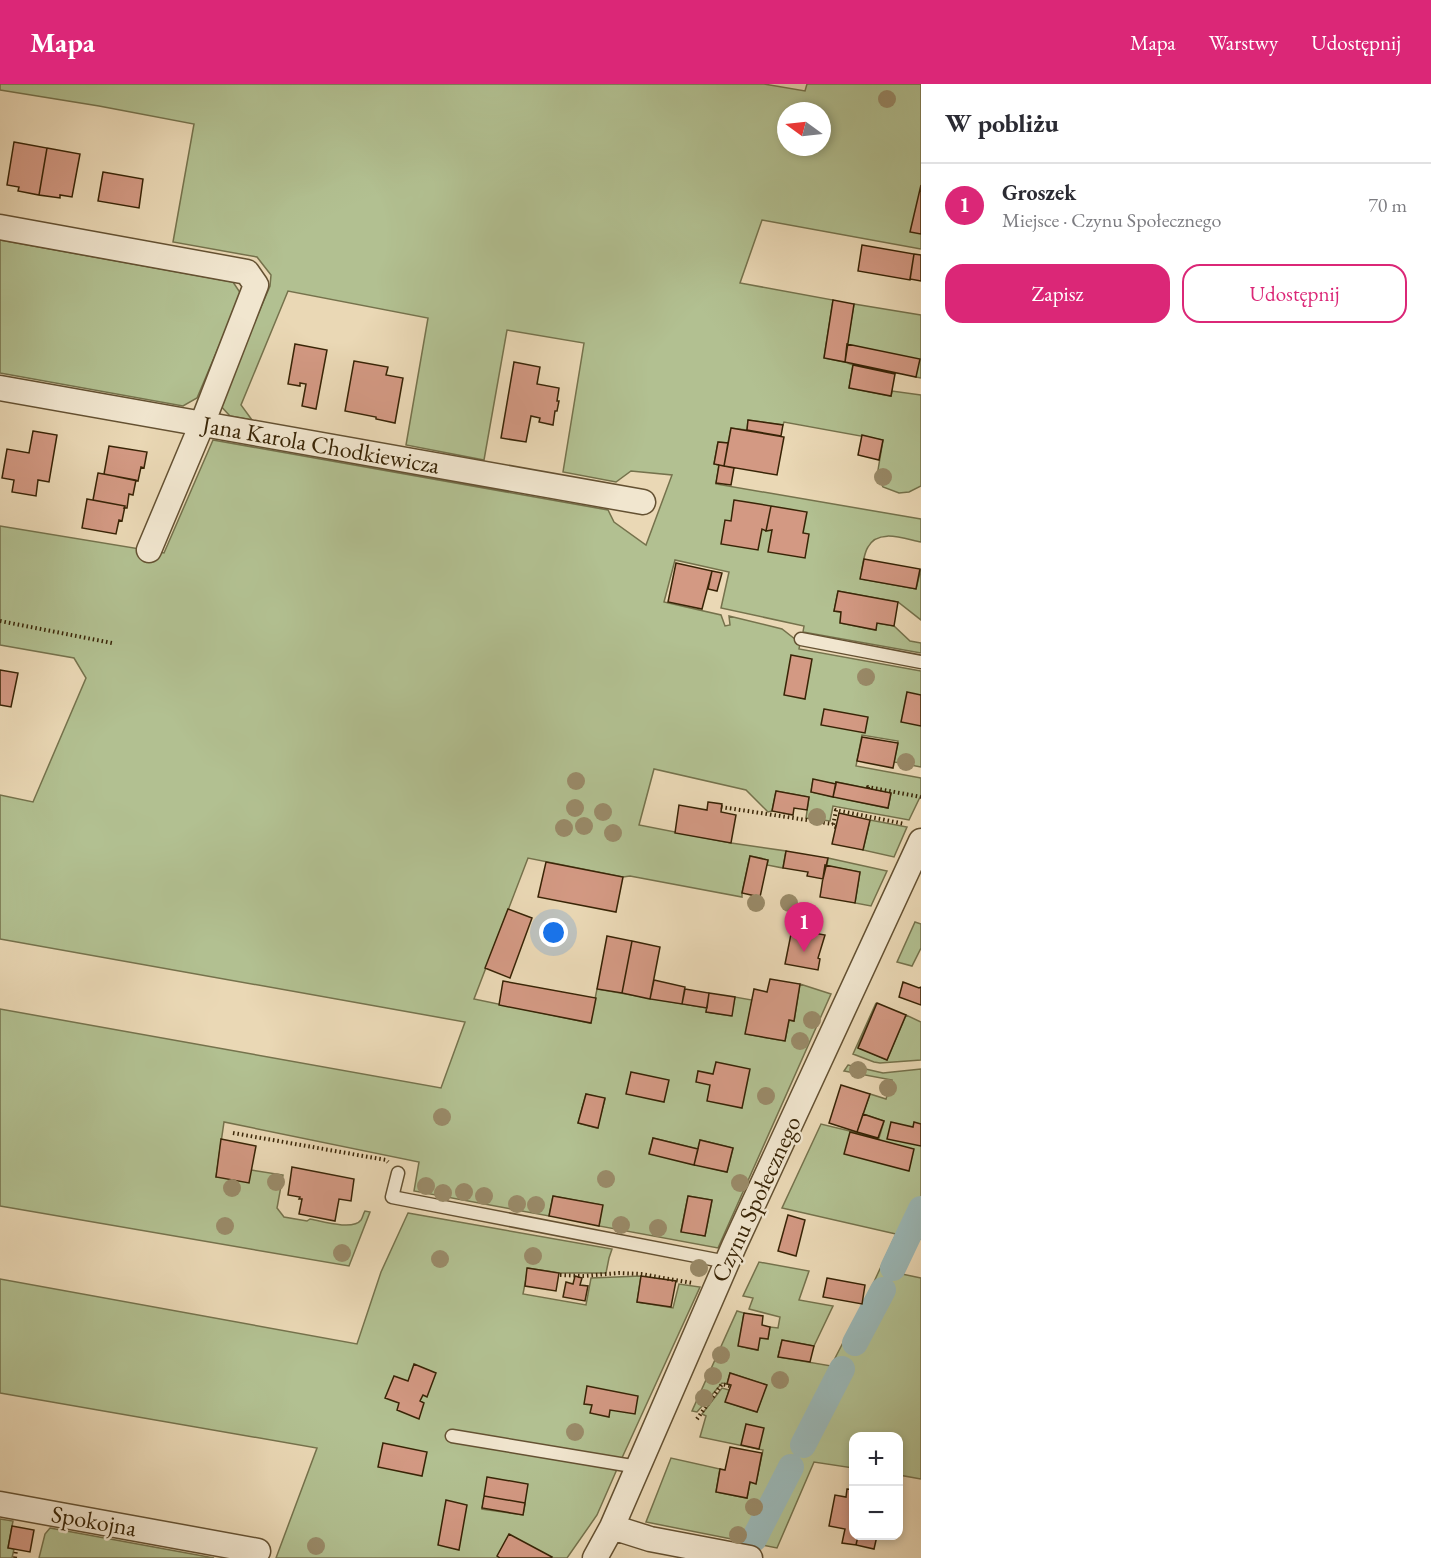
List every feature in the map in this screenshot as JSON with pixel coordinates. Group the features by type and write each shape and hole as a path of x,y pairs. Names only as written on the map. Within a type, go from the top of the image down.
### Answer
{"street":[{"path":"0,227 247,272 256,285 202,424 149,550"},
{"name":"Jana Karola Chodkiewicza","path":"0,388 643,502"},
{"name":"Czynu Społecznego","path":"595,1558 612,1527 914,832"},
{"name":"Spokojna","path":"0,1504 258,1551"},
{"path":"612,1527 650,1539 750,1558"}],"lane":[{"path":"801,639 921,662"},
{"path":"398,1173 392,1197 727,1262"},
{"path":"452,1436 638,1467"}],"path":[{"path":"0,621 111,643"},
{"path":"868,788 921,797"},
{"path":"721,807 835,825 836,810 914,832"},
{"path":"233,1133 386,1160 398,1173"},
{"path":"560,1275 641,1274 701,1284"},
{"path":"697,1419 722,1384 730,1386"},
{"path":"15,1558 16,1550"}],"green space":[{"path":"0,84 764,84 805,91 807,84 921,84 921,249 762,220 740,283 833,300 824,358 853,365 849,388 891,396 892,391 921,395 921,486 909,492 899,493 883,487 877,476 883,440 784,422 783,425 748,420 747,430 731,428 728,443 718,442 714,464 719,465 716,484 921,519 921,542 892,536 872,541 865,554 861,579 916,589 921,569 921,620 898,602 838,591 834,611 841,612 840,623 875,630 877,623 894,626 910,641 921,643 921,653 803,632 804,626 721,608 729,572 675,560 664,602 721,615 725,626 730,625 729,616 782,629 800,643 799,649 921,671 921,767 894,762 898,741 862,735 856,766 921,778 921,795 909,820 833,806 830,821 806,818 809,797 776,791 772,811 768,812 746,790 654,769 639,825 786,851 783,868 767,865 768,860 750,856 742,897 528,858 474,999 590,1023 597,989 707,1008 706,1012 731,1016 735,997 752,1000 746,1034 785,1041 789,1020 794,1021 800,984 831,994 718,1248 599,1226 602,1205 553,1196 549,1216 414,1191 419,1162 224,1122 216,1177 251,1170 283,1175 277,1208 284,1217 351,1225 361,1220 365,1211 370,1212 349,1266 0,1206 0,1009 441,1088 465,1022 0,939 0,795 33,802 86,678 74,658 0,645 0,526 164,553 213,440 608,510 614,522 646,545 672,475 631,471 616,482 563,472 584,343 507,330 484,460 406,445 428,318 288,291 241,405 252,420 230,416 219,404 270,286 271,275 257,257 173,242 194,124 0,90","holes":["813,780 836,784 836,782 891,793 888,808 811,792","586,1094 605,1099 597,1128 578,1123","653,1138 698,1149 700,1140 733,1148 727,1172 649,1153","688,1196 712,1200 705,1236 681,1231"]},
{"path":"0,240 233,282 241,294 197,398 183,406 0,373"},
{"path":"854,304 921,315 921,378 847,344"},
{"path":"870,820 907,827 894,857 863,850"},
{"path":"828,858 887,871 871,906 855,903 860,872 827,866"},
{"path":"915,922 921,924 921,948 912,966 897,962"},
{"path":"876,1003 858,1047 887,1060 906,1015 921,1022 921,1060 880,1063 853,1054"},
{"path":"848,1065 883,1073 921,1069 921,1239 913,1237 897,1273 921,1278 921,1479 903,1476 903,1432 849,1432 849,1467 814,1462 777,1548 646,1522 671,1458 720,1469 716,1492 747,1498 750,1482 756,1483 763,1450 700,1437 706,1416 702,1414 722,1388 729,1390 726,1402 757,1412 766,1385 730,1373 727,1384 722,1383 697,1412 692,1411 737,1311 744,1313 739,1346 757,1350 760,1338 768,1339 770,1327 778,1328 780,1317 749,1309 753,1298 743,1296 759,1262 809,1271 799,1300 833,1306 814,1346 782,1340 778,1357 831,1366 896,1234 782,1208 821,1124 879,1138 884,1121 863,1114 870,1094 886,1099 892,1080 844,1071"},
{"path":"408,1213 612,1249 606,1273 559,1273 528,1268 523,1294 586,1305 591,1278 641,1276 637,1302 673,1308 679,1284 700,1287 597,1515 567,1558 276,1558 317,1448 0,1393 0,1279 357,1344 381,1272","holes":["484,1497 525,1504 523,1515 482,1509"]},
{"path":"0,1519 13,1521 8,1548 14,1549 12,1558 0,1558"},
{"path":"50,1528 214,1558 39,1558 45,1534"}],"building":[{"path":"14,142 47,148 39,195 18,191 19,187 7,185"},
{"path":"47,148 80,154 72,197 39,195"},
{"path":"103,172 143,179 139,208 98,201"},
{"path":"921,185 921,234 910,232"},
{"path":"862,245 914,254 910,280 858,271"},
{"path":"914,254 921,255 921,281 910,279"},
{"path":"833,300 854,304 845,362 824,358"},
{"path":"295,344 327,350 316,409 302,406 306,384 300,383 300,386 288,384"},
{"path":"847,344 920,359 916,377 845,362"},
{"path":"354,361 388,367 386,375 403,378 395,423 345,411"},
{"path":"514,362 540,367 537,384 559,388 557,401 559,401 553,425 539,422 540,418 531,416 526,442 501,438"},
{"path":"853,365 895,374 891,396 849,388"},
{"path":"748,420 783,425 781,436 747,430"},
{"path":"731,428 784,437 777,475 724,466"},
{"path":"33,431 57,435 49,482 38,480 36,496 12,492 14,480 2,478 7,449 29,453"},
{"path":"862,435 883,440 879,460 858,455"},
{"path":"718,442 728,443 724,466 714,464"},
{"path":"109,446 147,452 144,468 141,467 138,481 104,474"},
{"path":"719,465 734,468 731,485 716,483"},
{"path":"98,473 136,480 133,495 129,494 127,508 93,500"},
{"path":"87,499 125,506 116,534 82,528"},
{"path":"734,500 771,506 766,531 762,529 758,550 721,544 725,520 731,521"},
{"path":"771,506 807,512 803,533 809,534 805,558 768,552 772,530 766,531"},
{"path":"864,559 920,569 916,589 860,579"},
{"path":"676,563 712,571 702,609 668,602"},
{"path":"712,571 722,573 717,591 708,589"},
{"path":"838,591 898,602 894,626 877,623 876,630 840,623 841,612 834,611"},
{"path":"791,655 812,659 805,699 784,695"},
{"path":"0,670 18,673 11,707 0,705"},
{"path":"907,692 921,695 921,726 901,722"},
{"path":"824,709 868,717 865,733 821,725"},
{"path":"862,737 898,743 893,768 857,761"},
{"path":"813,779 836,784 833,797 811,792"},
{"path":"836,782 891,793 888,808 833,797"},
{"path":"776,791 809,797 807,810 794,808 793,815 772,811"},
{"path":"708,802 722,804 721,812 736,815 731,843 675,833 679,805 707,810"},
{"path":"839,813 870,820 863,850 832,844"},
{"path":"786,851 828,858 823,879 807,876 808,872 783,868"},
{"path":"750,856 768,860 760,897 742,893"},
{"path":"546,862 623,877 616,912 538,897"},
{"path":"825,865 860,872 855,903 820,897"},
{"path":"508,909 532,918 510,978 485,968"},
{"path":"792,929 825,935 818,958 820,959 818,970 785,964"},
{"path":"607,936 632,941 622,993 597,989"},
{"path":"632,941 660,947 650,999 622,993"},
{"path":"770,979 800,984 794,1021 789,1020 785,1041 745,1034 754,989 767,992"},
{"path":"654,980 685,987 682,1004 650,999"},
{"path":"503,981 596,998 591,1023 499,1005"},
{"path":"903,982 921,987 921,1005 899,997"},
{"path":"685,989 709,993 707,1008 682,1004"},
{"path":"709,993 735,997 732,1016 706,1012"},
{"path":"877,1003 906,1015 887,1060 858,1048"},
{"path":"716,1062 750,1069 742,1108 707,1101 710,1085 696,1082 698,1071 713,1074"},
{"path":"631,1072 669,1080 664,1102 626,1094"},
{"path":"841,1085 870,1094 857,1132 829,1123"},
{"path":"586,1094 605,1098 598,1128 578,1123"},
{"path":"863,1114 884,1121 878,1138 857,1132"},
{"path":"891,1122 913,1127 914,1122 921,1124 921,1146 887,1139"},
{"path":"850,1132 914,1149 909,1171 844,1154"},
{"path":"653,1138 698,1149 694,1165 649,1154"},
{"path":"221,1139 256,1146 249,1183 216,1177"},
{"path":"700,1140 733,1148 727,1172 694,1165"},
{"path":"292,1167 354,1179 351,1201 339,1199 335,1221 299,1214 302,1199 288,1195"},
{"path":"553,1196 603,1205 599,1226 549,1216"},
{"path":"688,1196 712,1200 705,1236 681,1232"},
{"path":"788,1215 805,1220 796,1256 778,1251"},
{"path":"527,1268 559,1273 556,1291 525,1286"},
{"path":"575,1276 582,1278 580,1285 588,1286 585,1301 563,1297 566,1282 573,1284"},
{"path":"641,1276 676,1281 671,1307 637,1302"},
{"path":"827,1278 865,1285 862,1304 823,1297"},
{"path":"744,1313 763,1316 762,1325 770,1327 768,1339 760,1338 758,1350 738,1346"},
{"path":"782,1340 814,1346 810,1362 778,1357"},
{"path":"414,1364 436,1373 427,1397 423,1395 420,1401 424,1403 419,1419 397,1410 399,1403 385,1398 394,1376 408,1381"},
{"path":"730,1373 767,1385 757,1412 725,1402 731,1385 727,1384"},
{"path":"587,1386 638,1396 635,1414 610,1410 609,1417 590,1413 592,1405 584,1404"},
{"path":"746,1424 764,1428 759,1449 741,1445"},
{"path":"383,1443 427,1452 422,1476 378,1467"},
{"path":"730,1447 762,1453 756,1484 750,1482 747,1498 716,1492 720,1469 725,1470"},
{"path":"487,1477 528,1484 525,1503 484,1496"},
{"path":"847,1489 849,1489 849,1540 857,1540 856,1545 842,1543 845,1529 829,1526 835,1495 846,1497"},
{"path":"484,1496 525,1503 523,1515 482,1508"},
{"path":"446,1500 467,1505 459,1550 438,1545"},
{"path":"12,1526 34,1530 30,1552 8,1548"},
{"path":"509,1534 552,1557 500,1558 497,1556"},
{"path":"857,1540 876,1540 874,1549 856,1545"}],"waterway":[{"path":"893,1268 921,1209"},
{"path":"855,1343 883,1290"},
{"path":"803,1445 842,1369"},
{"path":"754,1539 791,1467"}],"place":[{"name":"Groszek","path":"804,952"}]}
